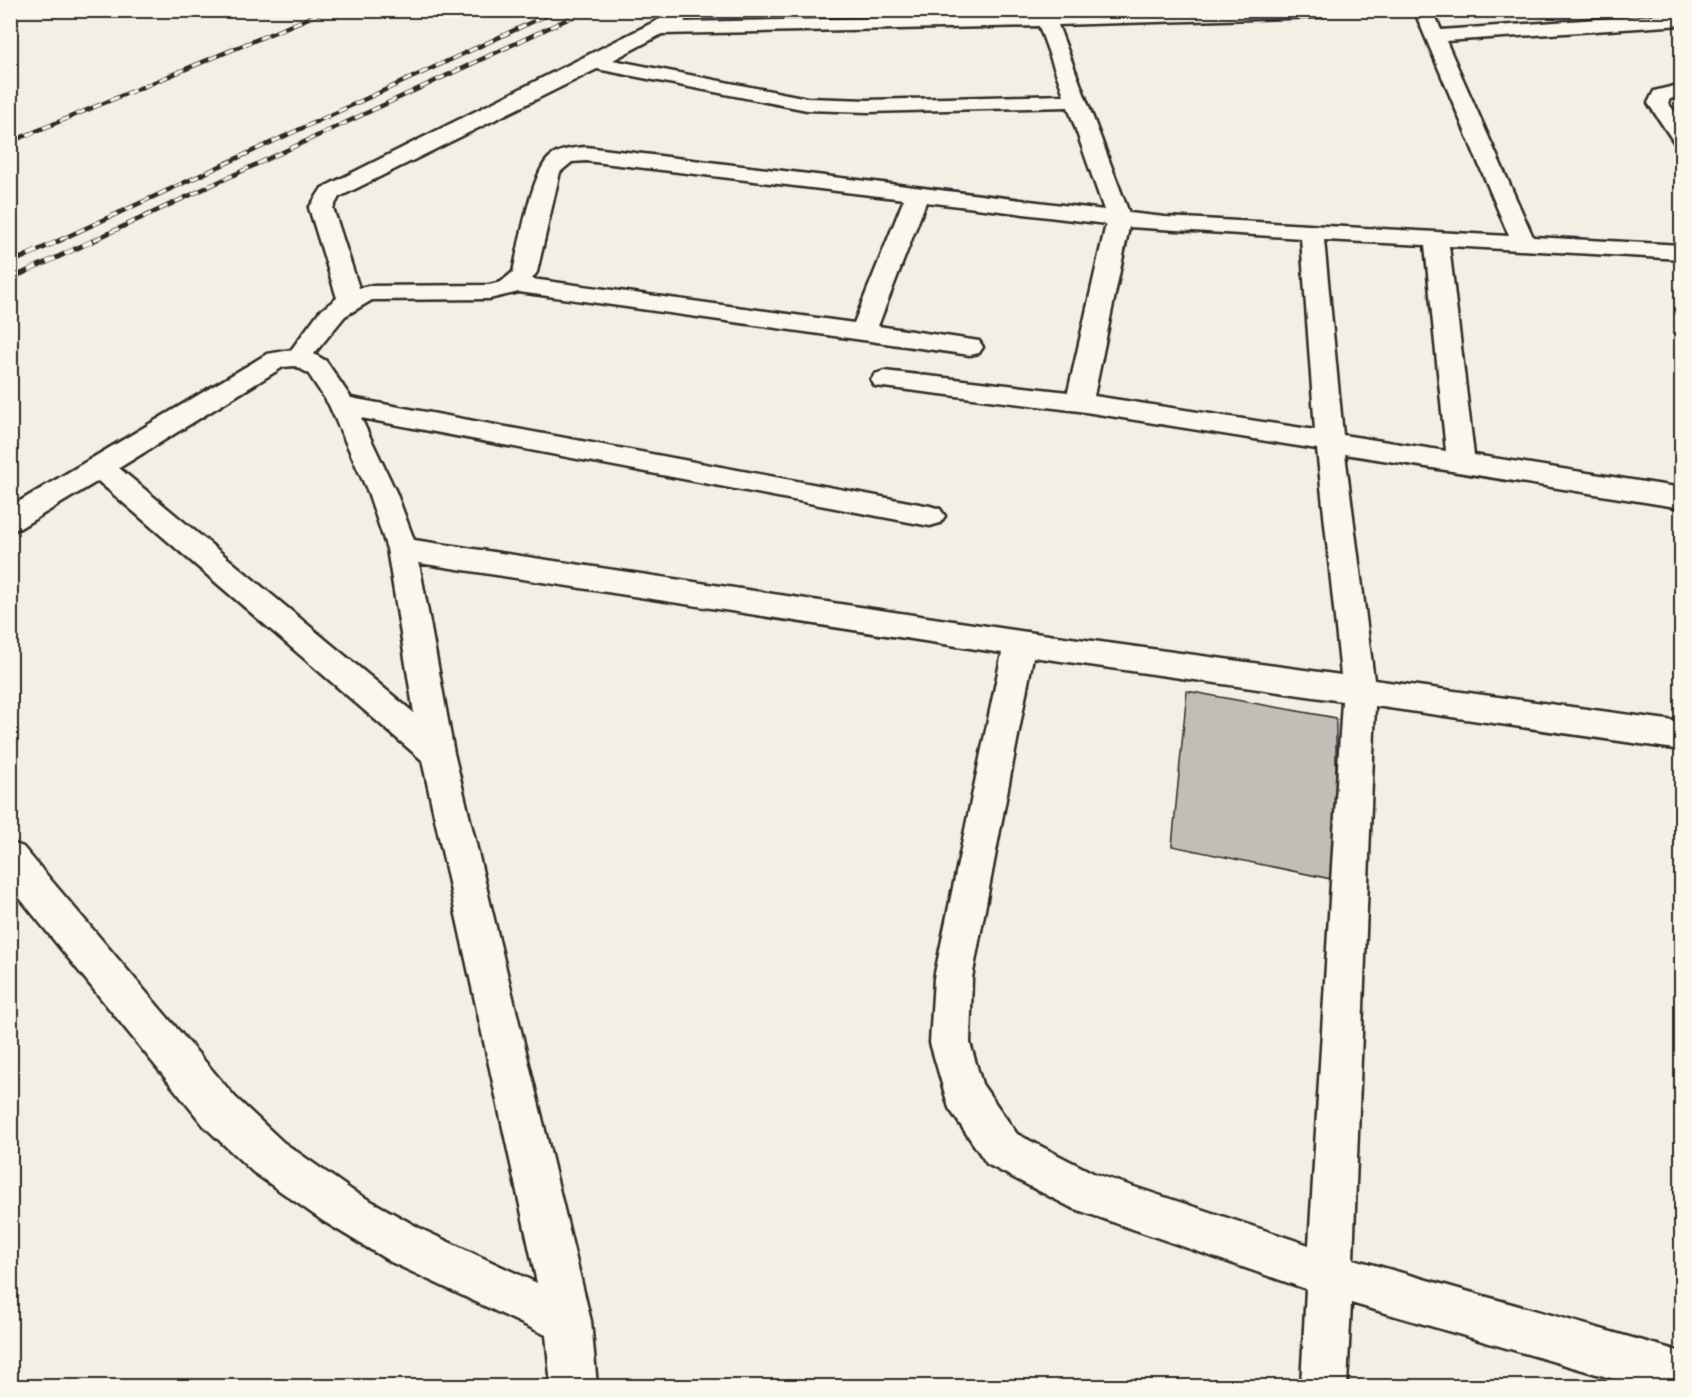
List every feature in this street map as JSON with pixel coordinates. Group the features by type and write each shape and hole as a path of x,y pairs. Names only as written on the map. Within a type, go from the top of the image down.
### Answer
{"street":[{"path":"350,299 323,220 321,208 330,193 594,62 690,10"},
{"path":"1423,10 1524,243"},
{"path":"658,28 1046,15 1320,11"},
{"path":"1046,15 1119,218 1079,402"},
{"path":"1436,36 1682,19"},
{"path":"594,62 807,104 868,106 1077,101"},
{"path":"1682,90 1661,95 1658,103 1682,137"},
{"path":"299,357 336,308 350,299 369,293 489,292 506,290 517,284 525,272 549,172 556,160 568,155 586,154 1165,224 1682,252"},
{"path":"863,331 918,193"},
{"path":"1312,232 1330,443 1359,690 1324,1386"},
{"path":"1436,239 1461,462"},
{"path":"517,284 970,347"},
{"path":"10,521 276,360 299,357 317,368 342,405 382,492 402,549 437,753 568,1321 574,1386"},
{"path":"884,380 1079,402 1682,498"},
{"path":"342,405 930,516"},
{"path":"101,468 437,753"},
{"path":"402,549 1020,643 1682,736"},
{"path":"1020,643 953,978 950,1043 964,1094 1002,1149 1087,1193 1328,1274 1682,1376"},
{"path":"10,858 220,1112 268,1157 338,1206 407,1246 568,1321"}],"building":[{"path":"1187,691 1336,718 1336,880 1172,846"}],"railway":[{"path":"10,142 328,10"},
{"path":"60,240 558,10"},
{"path":"94,240 587,10"},
{"path":"10,263 63,239"},
{"path":"10,279 97,239"}]}
